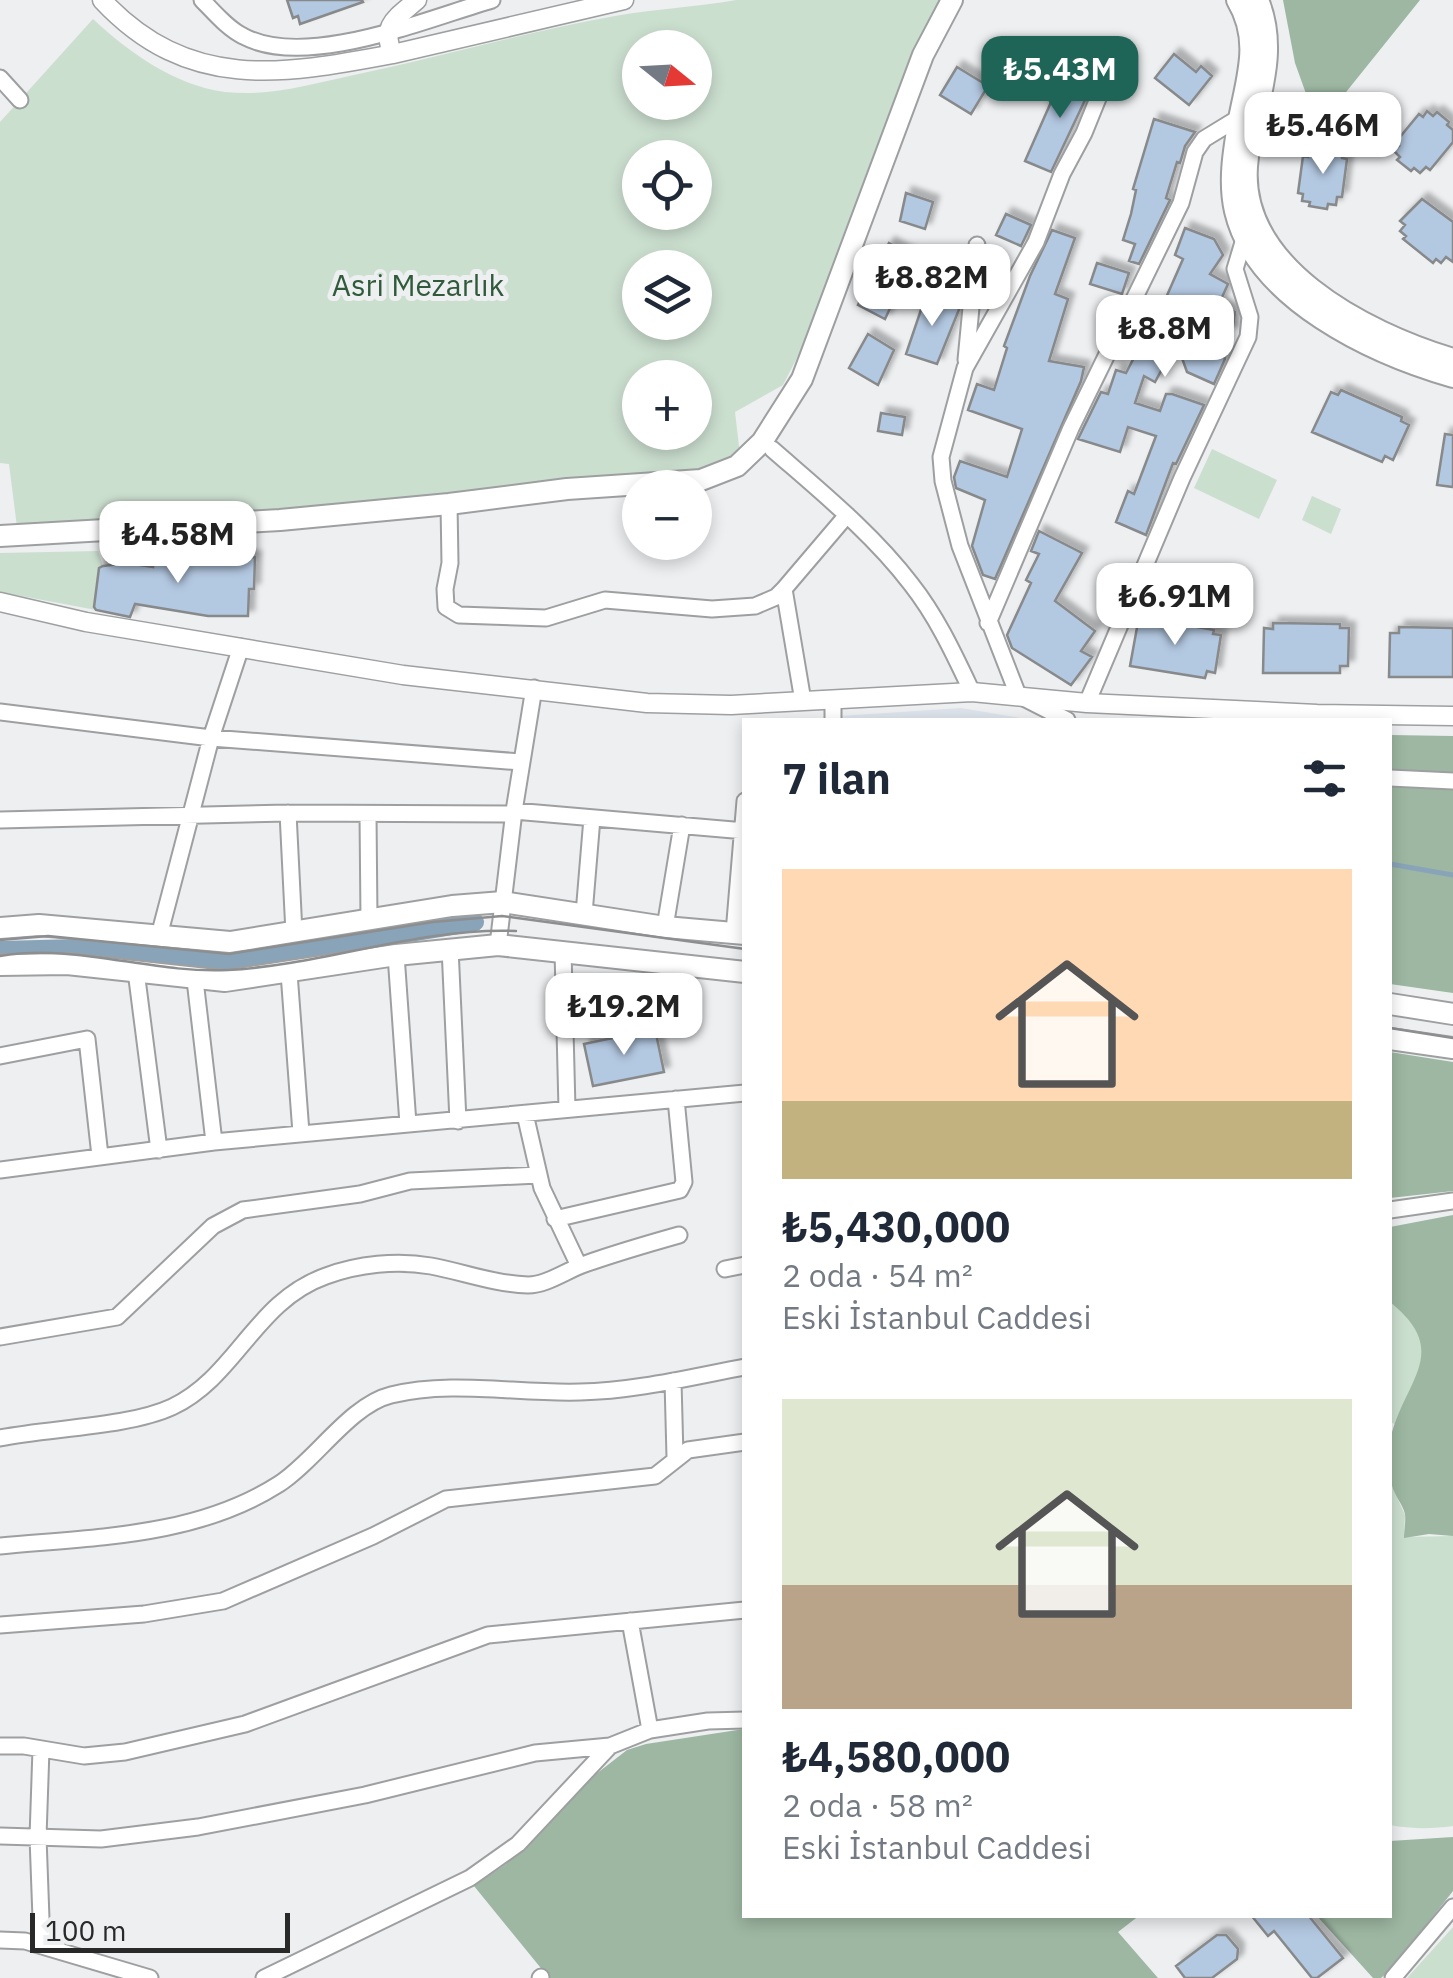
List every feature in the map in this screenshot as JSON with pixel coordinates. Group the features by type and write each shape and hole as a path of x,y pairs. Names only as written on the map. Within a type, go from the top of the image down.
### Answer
{"main road":[{"path":"0,544 300,527 567,489 701,480 736,466 762,442 802,380 923,55 952,0"},
{"path":"712,484 729,481 772,448 786,431 812,383 928,68 965,0"},
{"path":"1237,0 1246,16 1252,50 1231,188 1244,239 1284,290 1341,330 1396,358 1453,377"},
{"path":"1258,0 1267,29 1268,58 1246,180 1251,210 1264,238 1308,285 1368,325 1395,339 1453,358"},
{"path":"0,536 280,520 622,493"},
{"path":"0,928 39,925 230,942 369,919 501,923 584,914 740,934"},
{"path":"0,965 39,962 224,981 450,948 501,923"},
{"path":"501,923 562,951 742,972"},
{"path":"1392,1004 1453,1014"},
{"path":"1392,1039 1453,1048"}],"street":[{"path":"102,0 119,18 164,49 193,61 227,70 298,71 393,54 624,0"},
{"path":"202,0 246,38 281,48 337,44 492,0"},
{"path":"393,54 386,38 388,30 417,0"},
{"path":"0,78 20,100"},
{"path":"1048,718 1020,696 960,546 940,471 945,436 966,368 1036,242 1103,86"},
{"path":"988,623 1071,428 1181,203 1195,152 1204,139 1240,117"},
{"path":"1087,703 1182,478 1248,337 1250,317 1234,268 1244,239"},
{"path":"966,368 977,244"},
{"path":"772,448 847,515 910,582 949,644 972,692"},
{"path":"448,508 450,563 446,607 459,615 546,618 605,600 733,608 766,602 784,589 847,515"},
{"path":"784,589 803,702"},
{"path":"0,602 86,622 403,675 752,712 803,702 972,692 1087,703 1453,716"},
{"path":"159,936 211,738 241,647"},
{"path":"501,923 513,813 534,688"},
{"path":"1020,696 1063,718"},
{"path":"833,700 833,718"},
{"path":"0,712 211,738 521,762"},
{"path":"1392,778 1453,781"},
{"path":"288,813 294,933"},
{"path":"0,820 288,813 513,813 742,830"},
{"path":"368,814 369,919"},
{"path":"584,914 592,818"},
{"path":"664,926 682,825"},
{"path":"740,934 742,882"},
{"path":"450,948 458,1121"},
{"path":"562,951 567,1110"},
{"path":"396,955 408,1124"},
{"path":"136,971 159,1150"},
{"path":"288,974 301,1134"},
{"path":"195,980 214,1142"},
{"path":"0,1056 87,1039 100,1156"},
{"path":"1,1167 214,1142 742,1092"},
{"path":"555,1219 680,1190 684,1182 676,1098"},
{"path":"526,1114 538,1175 579,1266"},
{"path":"0,1337 116,1317 213,1226 244,1210 360,1194 410,1181 538,1175"},
{"path":"1392,1210 1453,1201"},
{"path":"0,1438 124,1419 173,1407 220,1370 275,1304 290,1292 328,1275 373,1265 416,1264 534,1284 679,1234"},
{"path":"725,1268 742,1265"},
{"path":"0,1546 166,1528 229,1510 284,1481 349,1422 386,1396 480,1388 583,1392 742,1368"},
{"path":"674,1381 676,1458"},
{"path":"0,1625 144,1614 223,1601 446,1499 655,1476 688,1450 742,1442"},
{"path":"0,1746 84,1756 173,1742 269,1716 488,1635 742,1610"},
{"path":"630,1620 650,1730"},
{"path":"0,1836 101,1839 198,1827 365,1794 535,1753 610,1746 650,1730 742,1720"},
{"path":"264,1978 498,1861 610,1746"},
{"path":"41,1749 38,1837 42,1946"},
{"path":"1394,1978 1453,1907"},
{"path":"0,1940 42,1946 150,1978"}],"shaded area":[{"path":"961,708 1021,718 841,718"}],"green space":[{"name":"Asri Mezarlık","path":"736,0 942,0 909,62 819,315 783,385 735,412 740,455 708,470 622,470 622,475 377,508 17,527 9,464 0,463 0,122 93,19 137,55 171,75 225,92 258,93 306,86 630,14"},
{"path":"1283,0 1420,0 1318,127 1295,63"},
{"path":"1212,449 1277,480 1259,519 1194,488"},
{"path":"1312,496 1341,509 1331,534 1302,520"},
{"path":"98,551 103,566 96,610 0,592 0,553"},
{"path":"1392,735 1453,736 1453,993 1392,984"},
{"path":"1392,1052 1453,1062 1453,1191 1392,1198"},
{"path":"1453,1215 1453,1536 1404,1538 1405,1514 1392,1486 1392,1435 1419,1367 1421,1352 1419,1336 1392,1304 1392,1227"},
{"path":"1392,1304 1421,1331 1426,1345 1422,1373 1397,1425 1392,1423"},
{"path":"1392,1486 1405,1515 1404,1537 1453,1536 1453,1826 1392,1825"},
{"path":"742,1729 742,1918 1136,1918 1118,1932 1158,1978 549,1978 474,1886 506,1864 578,1788 627,1750"},
{"path":"1453,1837 1453,1891 1392,1968 1381,1978 1373,1978 1319,1918 1392,1918 1392,1841"},
{"path":"1453,1927 1453,1978 1407,1978"}],"building":[{"path":"287,0 363,2 300,24 298,16 293,18"},
{"path":"1174,54 1196,72 1201,66 1212,76 1189,105 1155,78"},
{"path":"957,67 988,86 971,114 940,95"},
{"path":"1077,67 1095,79 1051,172 1025,161 1055,93"},
{"path":"1427,111 1433,116 1437,112 1449,122 1453,142 1430,170 1426,167 1420,173 1397,160 1400,157 1394,151 1399,146 1395,143 1419,114 1423,117"},
{"path":"1154,119 1195,132 1180,163 1177,162 1166,198 1170,200 1139,264 1129,261 1135,244 1123,240"},
{"path":"1317,145 1342,151 1342,158 1347,159 1342,197 1337,197 1336,205 1328,204 1327,209 1309,206 1310,202 1302,201 1303,194 1298,193 1303,156 1308,157 1308,149 1316,150"},
{"path":"906,193 933,202 925,229 900,221"},
{"path":"1422,199 1453,222 1453,262 1446,257 1441,263 1436,259 1433,263 1403,239 1406,236 1400,231 1405,225 1400,221"},
{"path":"1006,214 1031,225 1021,246 996,235"},
{"path":"1185,228 1214,239 1223,255 1210,274 1228,284 1219,304 1235,312 1232,334 1214,326 1225,359 1214,384 1187,372 1177,344 1206,334 1214,312 1190,299 1167,327 1173,330 1164,349 1175,345 1155,382 1144,376 1135,403 1160,411 1166,394 1172,394 1204,405 1176,464 1173,463 1146,535 1116,522 1128,491 1134,494 1156,436 1128,427 1120,452 1078,439 1101,392 1108,394 1116,370 1126,373 1139,348 1143,350 1183,259 1175,255"},
{"path":"1052,230 1075,238 1055,294 1068,299 1049,361 1084,367 995,579 983,575 972,546 985,500 956,488 954,477 960,461 1007,477 1022,429 968,410 977,384 994,390 1007,348 1004,346"},
{"path":"889,243 914,257 885,319 858,305"},
{"path":"1097,263 1129,273 1122,294 1090,284"},
{"path":"926,295 960,307 937,364 906,354"},
{"path":"868,334 894,350 878,385 849,368"},
{"path":"1341,390 1402,417 1401,421 1409,425 1393,460 1385,456 1382,462 1312,432 1331,392 1338,395"},
{"path":"881,413 905,417 902,435 878,431"},
{"path":"1445,434 1453,435 1453,487 1437,485"},
{"path":"1039,531 1082,553 1055,601 1095,631 1081,651 1092,657 1071,685 1012,648 1007,635 1031,583 1026,580 1039,554 1031,551"},
{"path":"255,557 248,616 208,616 135,604 130,617 94,607 99,568 103,566 128,563 153,567 153,558"},
{"path":"1147,618 1214,630 1213,634 1221,635 1215,673 1207,671 1205,678 1130,666 1138,622 1146,624"},
{"path":"1273,623 1340,624 1340,628 1349,628 1348,666 1340,666 1340,673 1263,673 1264,628 1273,629"},
{"path":"1399,627 1453,628 1453,677 1389,677 1390,633 1399,633"},
{"path":"655,1029 664,1072 593,1086 584,1044"},
{"path":"1253,1918 1310,1918 1343,1958 1312,1978 1274,1931 1268,1936"},
{"path":"1217,1935 1226,1935 1238,1949 1237,1959 1212,1978 1185,1978 1176,1966"}],"waterway":[{"path":"1392,864 1453,875"},
{"path":"0,950 79,948 231,963 475,922"}],"tram line":[{"path":"0,940 48,936 229,954 433,922 502,916 742,949"},
{"path":"0,956 57,953 171,968 228,970 444,935 516,931"},
{"path":"1392,1028 1453,1038"}]}
